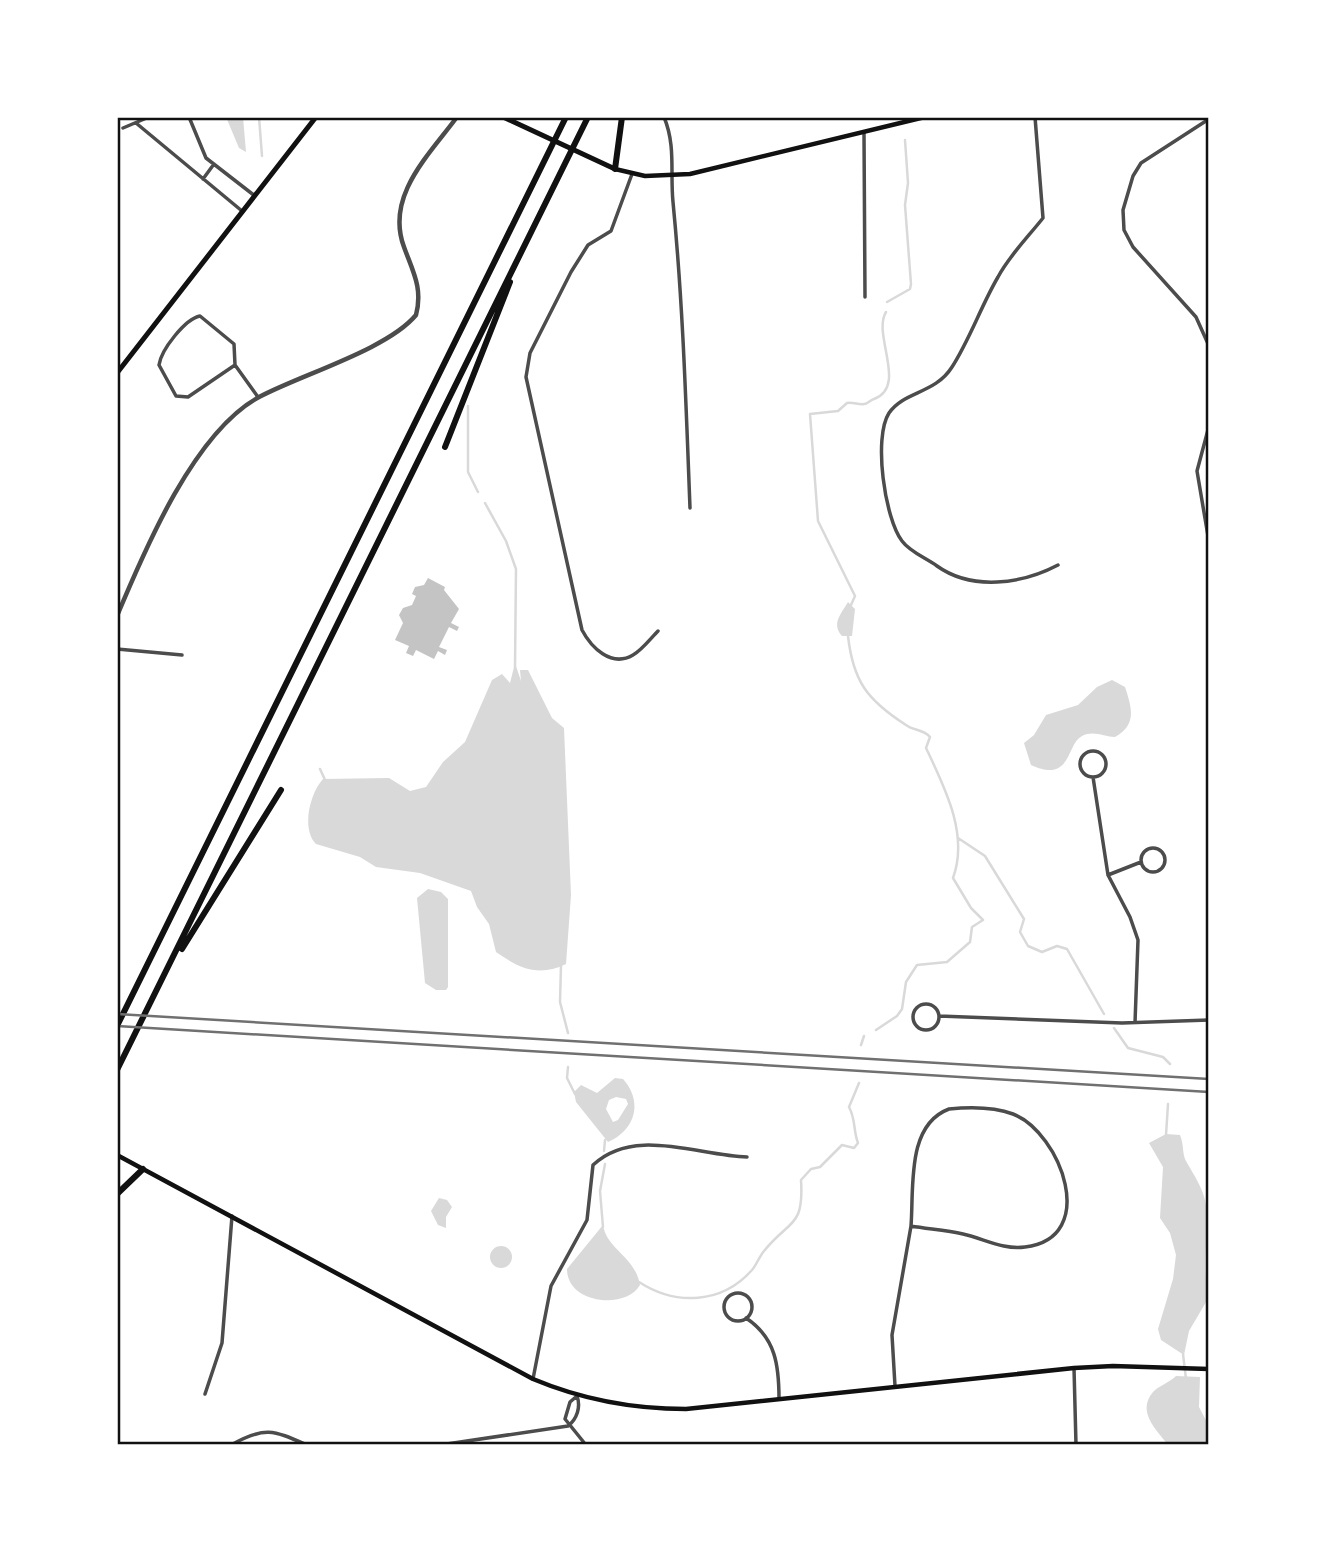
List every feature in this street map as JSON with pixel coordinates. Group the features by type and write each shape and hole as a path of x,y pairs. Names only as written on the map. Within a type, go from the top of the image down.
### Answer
{"highway":[{"path":"117,1026 566,117"},
{"path":"117,1070 587,117"},
{"path":"615,169 622,117"},
{"path":"445,446 474,368 536,222"},
{"path":"160,983 281,790"},
{"path":"117,1194 143,1170"}],"main road":[{"path":"117,373 317,117"},
{"path":"503,117 615,169 632,174 671,176 711,170 925,117"},
{"path":"117,1155 533,1379 577,1396 633,1407 669,1409 1074,1368 1209,1369"}],"street":[{"path":"123,128 149,117"},
{"path":"189,117 206,158 254,197"},
{"path":"117,616 145,548 188,475 218,433 258,397 395,334 416,315 419,284 401,240 400,208 412,178 457,117"},
{"path":"664,117 674,152 671,176 683,299 690,508"},
{"path":"1035,117 1043,218 999,274 954,365 941,383 905,400 890,413 885,426 884,473 888,516 902,542 942,570 966,578 1017,581 1058,565"},
{"path":"1209,119 1142,163 1129,185 1123,209 1124,230 1133,247 1196,317 1209,346"},
{"path":"136,123 243,212"},
{"path":"864,133 864,297"},
{"path":"203,179 214,164"},
{"path":"632,174 611,231 588,245 571,272 530,353 526,377 582,630 590,644 600,653 623,658 633,655 658,631"},
{"path":"235,365 188,397 181,398 176,396 159,365 163,354 189,321 200,316 234,344 235,365 258,397"},
{"path":"1209,426 1197,471 1209,542"},
{"path":"117,649 183,655"},
{"path":"1093,750 1102,754 1106,764 1102,773 1093,777 1084,773 1080,764 1083,754 1093,750"},
{"path":"1093,777 1108,875 1130,917 1138,940 1135,1023"},
{"path":"1156,848 1164,856 1162,867 1156,871 1145,869 1141,862 1142,855 1148,849 1156,848"},
{"path":"1108,875 1141,862"},
{"path":"926,1004 934,1007 939,1016 936,1024 928,1029 919,1027 913,1018 917,1008 926,1004"},
{"path":"939,1016 1135,1023 1209,1020"},
{"path":"895,1386 892,1335 911,1226 919,1140 930,1120 949,1109 999,1111 1023,1119 1038,1133 1053,1154 1068,1188 1068,1208 1060,1226 1032,1246 1008,1248 964,1234 911,1226"},
{"path":"533,1379 551,1286 587,1220 589,1180 593,1166 610,1153 639,1147 677,1146 747,1157"},
{"path":"205,1394 222,1343 232,1216"},
{"path":"740,1293 749,1298 752,1308 747,1318 736,1321 727,1315 724,1305 729,1296 740,1293"},
{"path":"747,1318 770,1340 778,1364 779,1399"},
{"path":"1074,1368 1076,1445"},
{"path":"440,1445 568,1426 575,1419 579,1405 577,1396 571,1400 565,1416 568,1426 586,1445"},
{"path":"230,1445 255,1433 275,1431 307,1445"},
{"path":"481,1438 481,1445"}],"shaded area":[{"path":"226,117 243,117 246,152 239,148"},
{"path":"848,602 855,609 852,636 842,636 837,623"},
{"path":"515,663 521,681 520,670 528,670 552,718 564,728 571,895 566,964 547,970 522,967 496,952 489,924 477,907 471,891 420,873 376,867 360,857 316,844 311,837 308,821 314,793 323,779 389,778 410,791 426,787 443,762 465,742 492,680 502,674 510,683"},
{"path":"1112,680 1125,687 1131,715 1127,727 1115,737 1095,734 1082,736 1066,761 1054,770 1044,770 1031,765 1024,743 1034,735 1046,715 1078,705 1097,687"},
{"path":"428,889 441,892 448,899 446,990 436,990 425,983 417,898"},
{"path":"615,1078 623,1079 633,1096 634,1114 630,1123 618,1137 608,1142 576,1102 574,1092 581,1085 597,1093","holes":["616,1097 626,1099 628,1104 618,1120 613,1122 606,1109 609,1100"]},
{"path":"1166,1134 1180,1135 1185,1158 1207,1208 1206,1270 1209,1297 1189,1331 1184,1355 1161,1340 1158,1329 1173,1279 1176,1255 1170,1233 1160,1218 1163,1167 1149,1143"},
{"path":"439,1198 447,1200 452,1207 446,1217 446,1228 438,1225 431,1211"},
{"path":"603,1225 610,1241 633,1267 640,1285 633,1293 623,1298 598,1300 576,1290 570,1281 567,1269"},
{"path":"501,1246 509,1249 512,1257 509,1265 501,1268 493,1265 490,1257 493,1249"},
{"path":"1176,1376 1200,1377 1199,1407 1209,1426 1209,1445 1168,1445 1147,1414 1148,1399 1155,1390"}],"building":[{"path":"428,578 445,587 444,590 459,609 451,623 459,627 457,631 449,627 439,647 447,650 445,655 438,651 434,659 416,650 413,656 406,653 409,646 395,640 403,623 399,615 403,608 412,605 416,596 412,594 415,587 424,585"}],"waterway":[{"path":"259,117 262,156"},
{"path":"887,302 910,289 911,284 905,205 908,183 905,140"},
{"path":"851,605 855,596 818,521 810,414 838,411 847,403 865,404 884,392 889,372 883,333 886,312"},
{"path":"468,406 468,472 478,492"},
{"path":"485,503 506,541 516,569 515,667"},
{"path":"848,636 858,677 872,698 906,725 930,737 926,748 947,795 956,829 957,862 953,878 971,908 983,920 972,927 970,942 947,962 917,965 906,982 902,1009 897,1016 876,1030"},
{"path":"320,769 326,782"},
{"path":"958,838 985,856 1024,919 1020,932 1028,946 1042,952 1057,946 1067,949 1104,1014"},
{"path":"561,965 560,1002 568,1033"},
{"path":"1114,1028 1128,1048 1163,1057 1170,1064"},
{"path":"861,1045 864,1036"},
{"path":"568,1067 567,1078 575,1094"},
{"path":"639,1282 668,1295 698,1298 727,1290 740,1281 752,1270 764,1251 793,1222 800,1207 801,1180 811,1169 820,1167 842,1145 854,1148 858,1143 849,1107 859,1083"},
{"path":"1166,1135 1168,1104"},
{"path":"604,1151 605,1140"},
{"path":"603,1227 600,1191 605,1164"},
{"path":"1183,1354 1186,1379"}],"railway":[{"path":"117,1014 1209,1079"},
{"path":"117,1026 1209,1092"}]}
